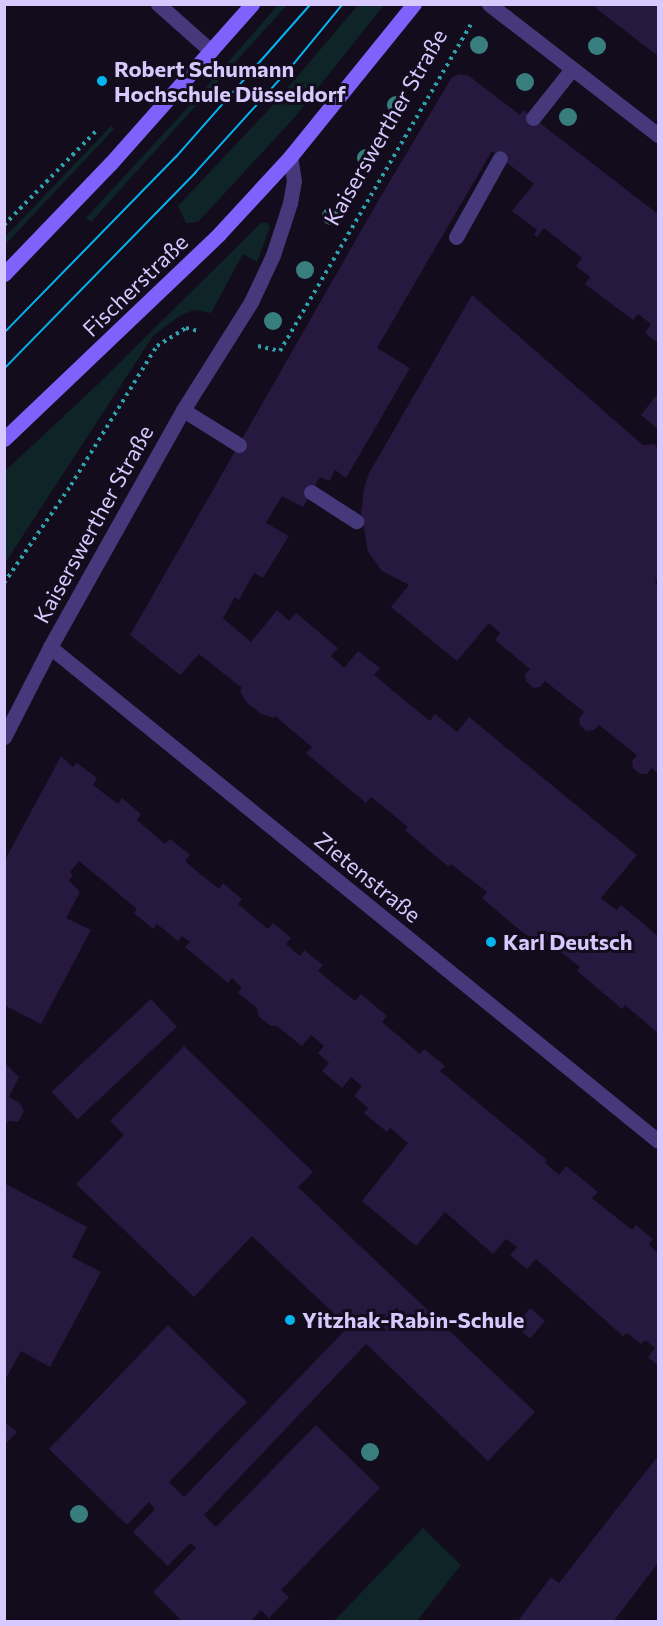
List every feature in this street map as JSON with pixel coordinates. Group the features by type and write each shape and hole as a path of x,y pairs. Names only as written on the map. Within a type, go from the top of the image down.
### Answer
{"main road":[{"path":"4,274 252,4"},
{"name":"Kaiserswerther Straße","path":"290,157 414,4"},
{"name":"Fischerstraße","path":"4,439 144,308 219,234 290,157"}],"street":[{"path":"158,4 211,51"},
{"path":"483,10 572,69 658,135"},
{"path":"533,118 572,69"},
{"name":"Kaiserswerther Straße","path":"4,737 50,647 183,411 251,302 283,228 294,181 290,157"},
{"path":"456,237 500,158"},
{"path":"183,411 239,445"},
{"path":"311,492 356,520"},
{"name":"Zietenstraße","path":"50,647 658,1141"}],"path":[{"name":"Kaiserswerther Straße","path":"230,338 280,351 483,10"},
{"path":"4,584 71,485 157,346 186,328"}],"green space":[{"path":"278,5 287,5 91,222 86,218 201,93"},
{"path":"358,5 384,5 294,118 198,222 186,223 178,206 273,105"},
{"path":"111,126 114,129 5,245 5,237"},
{"path":"262,222 268,223 270,227 257,262 243,254 211,313 194,310 179,316 153,336 5,563 5,471 97,385"},
{"path":"423,1528 461,1565 417,1621 334,1621"}],"building":[{"path":"592,4 658,4 658,56 602,13"},
{"path":"460,74 469,76 520,115 523,110 658,214 658,343 645,333 651,324 638,314 633,320 585,284 590,277 576,266 582,258 544,228 537,237 534,235 537,230 512,211 534,184 492,151 377,348 410,368 346,478 335,470 330,481 320,477 303,507 282,496 266,523 289,536 263,578 254,573 239,600 235,597 223,618 251,642 277,610 289,621 296,613 338,648 331,656 344,668 358,651 380,668 374,675 430,721 435,714 457,732 469,717 637,855 601,898 616,910 621,905 658,936 658,1033 625,1005 622,1009 577,971 580,967 540,936 536,942 517,928 482,898 487,892 451,864 449,867 434,855 405,830 408,827 371,797 366,803 306,753 312,747 275,716 273,718 261,714 246,702 240,691 242,688 199,654 180,675 130,635 378,201 452,77"},
{"path":"472,295 643,445 654,444 658,448 658,578 655,582 658,586 658,774 652,768 647,774 640,774 633,768 632,761 637,755 599,725 594,730 586,731 580,725 579,718 584,712 545,681 540,687 533,688 526,681 525,674 530,669 495,640 500,633 489,623 457,661 391,607 409,585 382,571 368,552 361,512 364,488 369,473"},
{"path":"658,393 658,429 641,415"},
{"path":"61,756 73,767 77,763 97,778 93,785 118,804 122,798 141,814 137,820 165,844 170,839 190,855 185,861 219,889 223,883 242,899 238,904 268,929 273,923 291,938 286,944 300,956 304,950 323,965 318,971 355,1001 361,994 387,1016 382,1022 420,1054 424,1049 445,1066 440,1071 547,1160 545,1163 559,1175 566,1166 598,1192 592,1198 632,1230 636,1225 653,1239 649,1245 658,1253 658,1366 648,1357 655,1348 645,1340 641,1344 627,1333 623,1336 536,1259 527,1269 510,1255 517,1247 506,1239 493,1254 445,1212 416,1246 362,1201 408,1143 390,1128 387,1132 364,1113 368,1108 354,1096 362,1086 351,1077 342,1088 322,1071 329,1063 318,1053 324,1046 311,1035 302,1046 277,1026 271,1026 258,1016 257,1008 238,993 242,988 232,978 228,983 185,947 190,942 182,936 178,941 157,924 153,929 134,913 137,909 79,861 70,872 73,875 69,880 80,892 66,918 91,930 41,1024 4,1005 4,862"},
{"path":"151,999 177,1027 77,1120 52,1092"},
{"path":"184,1046 313,1172 298,1187 535,1412 488,1461 366,1344 204,1515 216,1527 316,1425 380,1488 281,1590 289,1597 269,1618 261,1610 250,1622 183,1622 153,1592 196,1548 190,1543 168,1566 133,1532 155,1509 149,1502 127,1525 49,1449 168,1325 247,1402 169,1482 184,1497 348,1327 252,1236 194,1297 76,1184 124,1135 110,1121"},
{"path":"4,1062 19,1077 9,1097 20,1103 24,1111 18,1122 8,1121 4,1129"},
{"path":"4,1183 87,1227 72,1257 101,1272 50,1367 21,1351 4,1382"},
{"path":"530,1308 545,1321 530,1338 515,1325"},
{"path":"4,1422 17,1432 4,1445"},
{"path":"658,1456 658,1563 613,1622 517,1622 551,1577 559,1583"}],"tram line":[{"path":"4,333 176,157 311,4"},
{"path":"4,369 195,173 292,66 343,4"}],"place":[{"name":"Robert Schumann Hochschule Düsseldorf","path":"102,81"},
{"name":"Karl Deutsch","path":"491,942"},
{"name":"Yitzhak-Rabin-Schule","path":"290,1320"}]}
